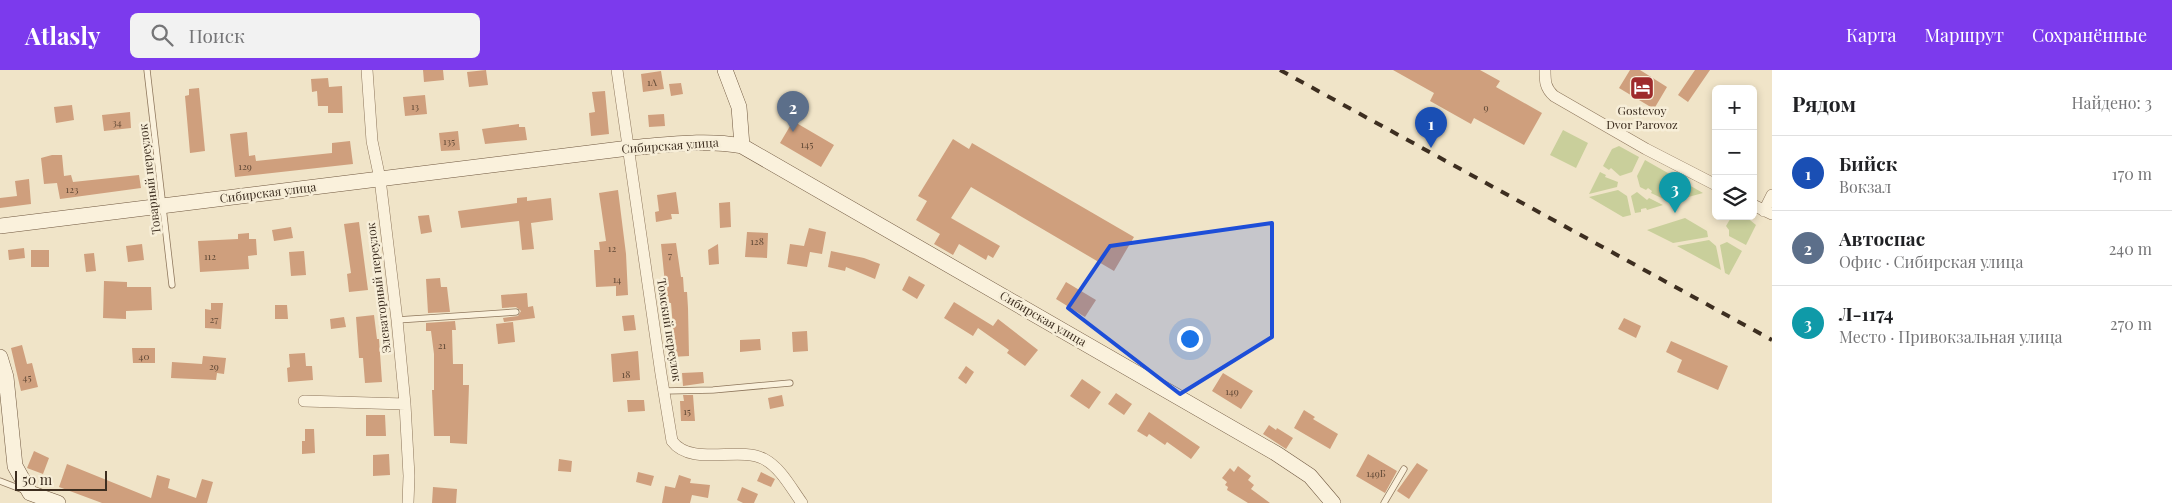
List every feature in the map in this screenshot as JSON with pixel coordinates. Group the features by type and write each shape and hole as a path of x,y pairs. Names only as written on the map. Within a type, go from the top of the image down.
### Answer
{"street":[{"name":"Элеваторный переулок","path":"368,70 372,141 380,179 405,404 408,503"},
{"name":"Томский переулок","path":"617,70 672,441 678,448 689,452 749,456 764,459 778,471 802,503"},
{"path":"725,70 739,107 742,146"},
{"path":"1544,70 1545,84 1548,91 1554,96 1646,149 1712,183"},
{"name":"Сибирская улица","path":"0,226 629,148 698,142 722,142 742,146 1277,454 1310,476 1333,503"},
{"path":"1768,212 1772,195"},
{"path":"0,357 6,377 15,466 30,493 58,503"},
{"path":"304,401 405,404"}],"lane":[{"name":"Товарный переулок","path":"147,70 172,285"},
{"path":"397,320 516,312"},
{"path":"664,391 713,390 790,383"},
{"path":"1384,503 1404,469"},
{"path":"0,481 30,493"}],"highlighted area":[{"path":"1272,223 1272,337 1180,394 1068,308 1110,246"}],"green space":[{"path":"1563,130 1588,143 1576,168 1550,155"},
{"path":"1619,146 1639,157 1632,172 1620,176 1611,168 1609,170 1603,166 1612,149"},
{"path":"1645,160 1703,193 1670,202 1651,193 1652,191 1648,188 1646,190 1640,187 1637,176"},
{"path":"1600,172 1606,175 1605,177 1618,182 1617,187 1589,194"},
{"path":"1618,190 1627,196 1631,215 1623,217 1589,197"},
{"path":"1637,192 1647,200 1649,198 1663,205 1647,210 1646,208 1641,209 1641,212 1635,213 1631,196"},
{"path":"1685,218 1707,231 1708,237 1673,243 1647,230"},
{"path":"1730,220 1750,220 1756,225 1746,245 1729,236 1729,230 1726,226"},
{"path":"1709,240 1716,246 1721,270 1677,246"},
{"path":"1727,242 1742,251 1729,275 1725,273 1720,245"}],"building":[{"path":"423,70 443,70 444,80 424,82"},
{"path":"486,70 488,85 469,87 467,72"},
{"path":"1393,70 1480,70 1500,81 1496,87 1542,113 1524,145 1474,118 1471,124 1430,101 1434,93"},
{"path":"1630,70 1640,70 1667,87 1654,109 1619,88"},
{"path":"1695,70 1710,70 1688,102 1678,95"},
{"path":"661,71 664,89 643,92 641,74"},
{"path":"328,78 329,87 342,86 343,113 328,113 328,106 318,106 317,91 312,92 311,79"},
{"path":"681,83 683,94 671,96 669,84"},
{"path":"199,88 205,151 190,153 185,96 189,95 189,89"},
{"path":"605,91 609,134 591,136 589,113 595,112 592,92"},
{"path":"425,95 427,114 405,116 403,97"},
{"path":"72,105 74,120 56,123 54,107"},
{"path":"130,112 131,128 104,131 102,115"},
{"path":"664,114 665,126 649,127 648,115"},
{"path":"793,121 834,145 821,167 780,143"},
{"path":"519,124 519,127 525,127 527,140 485,144 482,129"},
{"path":"458,131 460,150 441,151 439,133"},
{"path":"247,132 249,156 255,155 256,161 332,153 332,143 350,141 353,164 235,177 230,134"},
{"path":"953,139 969,149 972,143 1134,237 1114,271 971,187 951,218 1000,246 993,258 988,255 986,260 959,244 953,255 934,244 940,234 916,220 927,201 918,196"},
{"path":"62,155 64,176 71,175 73,182 139,175 141,188 60,199 57,183 44,184 41,158"},
{"path":"29,179 31,204 0,208 0,198 17,196 15,181"},
{"path":"618,190 626,254 628,295 616,296 616,286 596,287 594,250 600,250 599,242 606,241 599,193"},
{"path":"676,192 679,214 671,214 672,219 656,222 655,212 659,211 657,195"},
{"path":"527,197 527,201 551,198 553,220 531,223 534,249 522,250 519,221 461,228 458,211 517,203 517,198"},
{"path":"730,202 731,227 720,228 719,203"},
{"path":"429,215 432,232 421,234 418,216"},
{"path":"359,222 368,290 349,292 347,274 351,273 344,224"},
{"path":"291,227 293,238 274,241 272,230"},
{"path":"809,228 826,232 822,254 810,252 807,267 787,264 790,244 804,246"},
{"path":"747,232 768,233 767,258 745,257"},
{"path":"249,233 249,239 256,239 257,255 248,256 249,269 200,272 198,241 238,239 238,234"},
{"path":"676,243 684,292 687,292 689,356 671,357 670,339 674,339 671,303 667,303 661,244"},
{"path":"142,244 144,260 128,262 126,246"},
{"path":"718,244 719,264 709,265 708,250"},
{"path":"24,248 25,258 9,260 8,250"},
{"path":"31,250 49,250 49,267 31,267"},
{"path":"304,251 306,275 291,276 289,252"},
{"path":"831,251 864,258 880,264 875,279 846,267 845,271 828,267"},
{"path":"94,253 96,271 86,272 84,254"},
{"path":"909,276 925,285 917,299 902,290"},
{"path":"440,278 441,287 447,287 450,312 428,313 426,279"},
{"path":"104,281 127,282 127,287 151,287 152,310 126,311 126,319 103,318"},
{"path":"1066,282 1096,300 1085,317 1056,299"},
{"path":"527,293 528,307 533,306 535,318 504,322 503,318 518,316 521,311 516,307 502,308 501,295"},
{"path":"954,302 993,326 998,319 1038,350 1025,366 1007,353 1009,350 978,328 973,336 944,318"},
{"path":"211,303 223,303 221,329 205,328 205,309 211,310"},
{"path":"275,305 287,305 288,319 275,319"},
{"path":"374,315 377,339 379,339 382,382 365,383 363,358 359,358 356,317"},
{"path":"634,315 636,330 624,331 622,316"},
{"path":"344,317 346,327 331,329 330,319"},
{"path":"1624,318 1641,326 1636,338 1618,329"},
{"path":"455,321 456,330 452,330 453,364 463,364 463,385 469,385 467,444 450,443 450,436 434,436 432,390 434,390 434,354 431,331 426,331 426,323"},
{"path":"513,322 515,342 498,344 496,324"},
{"path":"807,331 808,351 793,352 792,332"},
{"path":"760,339 761,350 740,352 740,340"},
{"path":"1671,341 1728,366 1718,390 1677,372 1682,360 1666,352"},
{"path":"22,345 27,364 32,363 38,387 21,391 11,348"},
{"path":"132,348 155,348 155,363 133,363"},
{"path":"638,351 640,380 613,382 611,354"},
{"path":"305,353 306,366 312,366 313,380 288,382 289,354"},
{"path":"203,356 226,358 224,374 217,373 216,380 171,378 172,362 202,364"},
{"path":"966,366 974,372 966,384 958,378"},
{"path":"703,372 704,383 683,386 682,373"},
{"path":"1223,373 1253,391 1241,409 1212,391"},
{"path":"1082,379 1101,392 1089,409 1070,396"},
{"path":"1116,393 1132,404 1124,415 1108,404"},
{"path":"683,395 693,395 695,421 681,421 680,401 684,401"},
{"path":"782,395 784,406 770,409 768,398"},
{"path":"627,400 644,400 645,411 628,412"},
{"path":"1304,410 1315,417 1313,419 1338,434 1330,449 1294,428"},
{"path":"1149,412 1200,447 1191,459 1167,442 1165,445 1149,434 1147,437 1137,431"},
{"path":"366,415 385,415 386,436 366,436"},
{"path":"1269,425 1293,438 1286,449 1263,434"},
{"path":"305,429 314,429 315,453 302,454 302,441 305,441"},
{"path":"34,451 49,458 43,474 27,468"},
{"path":"389,454 390,475 373,476 373,455"},
{"path":"1368,454 1397,471 1385,493 1356,476"},
{"path":"559,459 572,461 571,472 558,471"},
{"path":"1417,463 1428,470 1409,499 1397,491"},
{"path":"67,464 151,498 157,475 170,479 168,488 196,498 202,479 213,482 207,503 102,503 59,487"},
{"path":"1238,466 1251,476 1248,480 1254,485 1251,489 1270,503 1248,503 1227,490 1228,487 1225,485 1227,482 1222,478 1230,468 1234,472"},
{"path":"638,472 654,476 651,486 636,482"},
{"path":"761,472 775,479 771,487 757,481"},
{"path":"679,475 691,479 690,483 710,485 708,498 692,495 690,503 662,503 665,486 675,488"},
{"path":"433,487 457,489 456,503 432,503"},
{"path":"742,487 758,494 754,503 743,503 737,500"}],"railway":[{"path":"1280,70 1772,340"}],"place":[{"name":"Gostevoy Dvor Parovoz","path":"1642,88"},
{"name":"Автоспас","path":"793,132"},
{"name":"Бийск","path":"1431,148"},
{"name":"Л-1174","path":"1675,213"}]}
